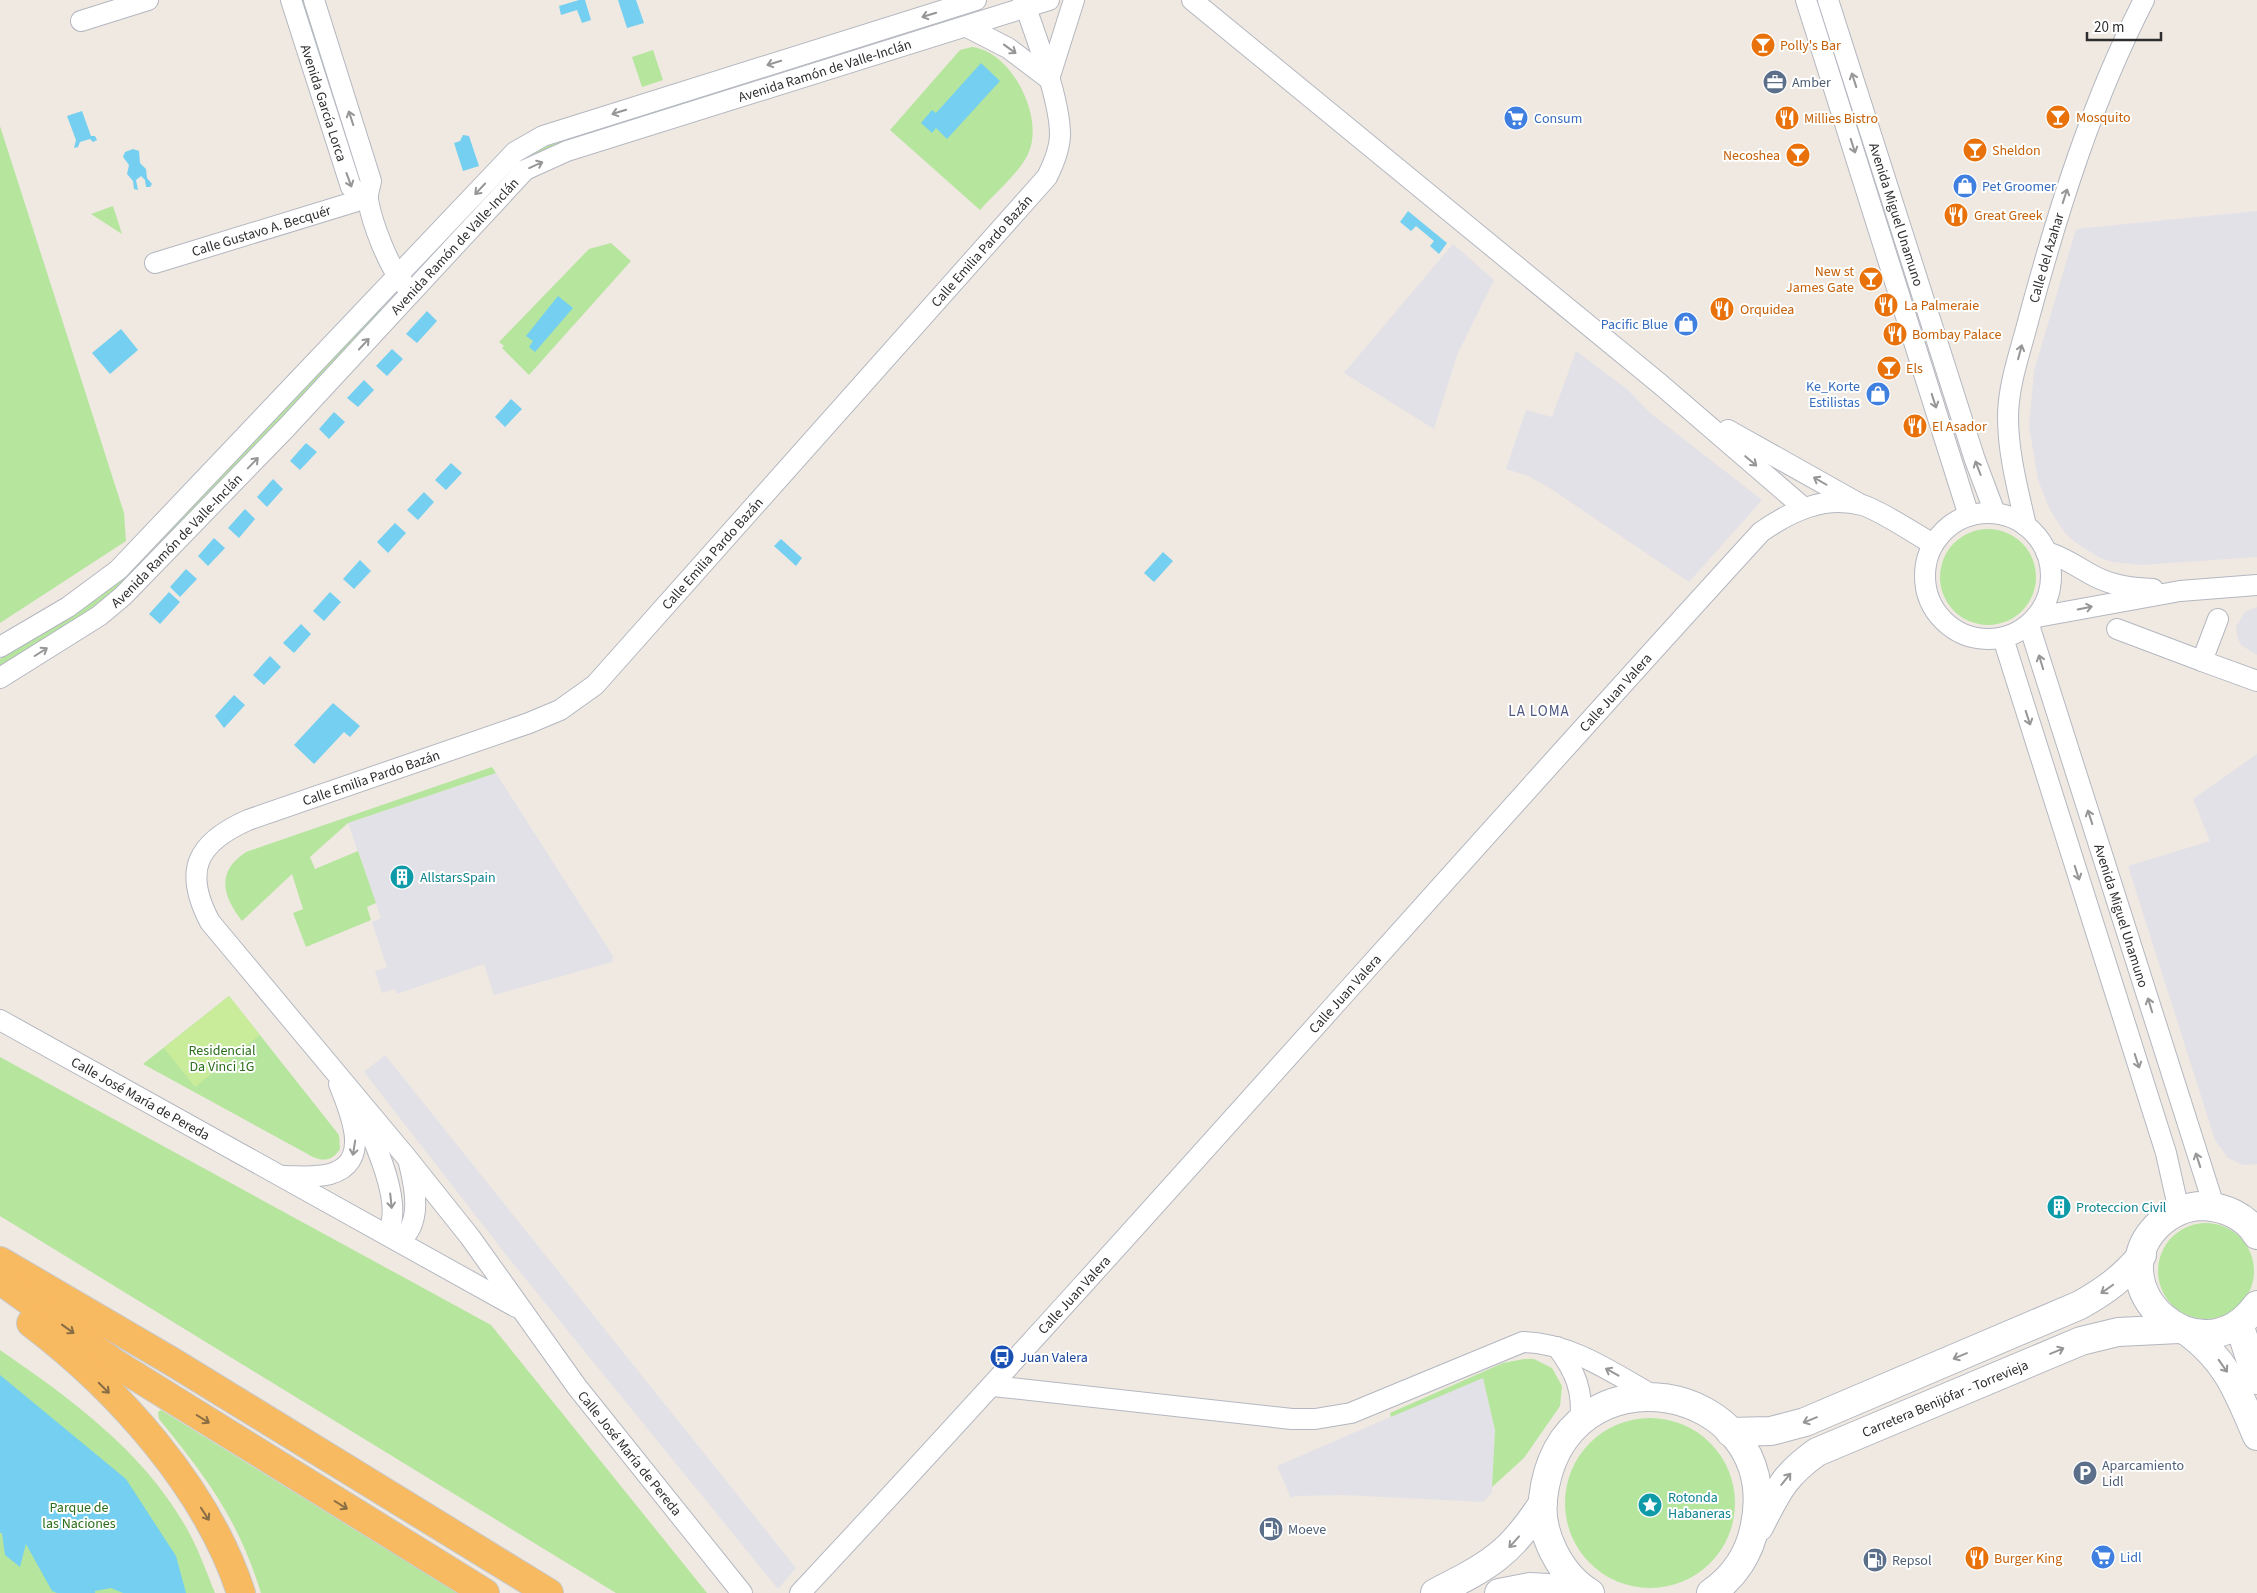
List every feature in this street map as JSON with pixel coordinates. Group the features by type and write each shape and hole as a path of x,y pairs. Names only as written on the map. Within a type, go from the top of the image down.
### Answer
{"highway":[{"path":"0,1261 171,1361 548,1593"},
{"path":"0,1280 116,1364 484,1593"},
{"path":"0,1300 44,1333 101,1384 139,1424 181,1477 210,1522 233,1569 241,1593"}],"main road":[{"path":"1730,1432 1770,1431 1805,1422 2080,1305 2128,1273 2142,1255 2155,1228 2166,1218 2179,1211 2196,1206 2214,1206 2251,1222"},
{"path":"2142,1255 2140,1272 2143,1290 2151,1306 2163,1320 2183,1330 2217,1357 2228,1373 2257,1436"},
{"path":"2248,1315 2257,1380"},
{"name":"Carretera Benijófar - Torrevieja","path":"1711,1593 1735,1571 1784,1481 1800,1464 1818,1452 2081,1341 2125,1331 2183,1330 2214,1333 2248,1315"},
{"path":"1587,1591 1566,1572 1553,1552 1545,1528 1543,1503 1546,1479 1554,1455 1566,1437 1580,1422 1607,1405 1638,1397 1654,1396 1674,1399 1699,1408 1730,1432 1743,1450 1752,1470 1758,1492 1757,1515 1753,1537"},
{"path":"1435,1593 1484,1568 1500,1556 1514,1543 1543,1503"},
{"path":"1499,1593 1530,1587 1587,1591"}],"street":[{"path":"81,21 148,0"},
{"name":"Avenida García Lorca","path":"291,0 351,187 367,198"},
{"name":"Avenida García Lorca","path":"314,0 371,181 367,198 388,259 397,277 412,292"},
{"name":"Avenida Ramón de Valle-Inclán","path":"0,647 68,607 118,570 515,152 543,136 976,0"},
{"name":"Avenida Ramón de Valle-Inclán","path":"0,678 99,616 123,596 286,428 525,170 567,151 967,27 1025,4 1049,0"},
{"path":"967,27 1002,44 1048,79 1074,0"},
{"path":"1192,0 1660,384 1804,508"},
{"path":"1806,0 1969,516"},
{"name":"Avenida Miguel Unamuno","path":"1828,0 1975,460 1995,513"},
{"name":"Calle del Azahar","path":"2026,526 2009,443 2008,417 2011,390 2036,293 2076,162 2116,59 2144,0"},
{"name":"Calle Emilia Pardo Bazán","path":"205,850 214,838 248,820 529,723 560,710 596,685 1047,177 1055,161 1060,132 1048,79 1025,4"},
{"name":"Calle Gustavo A. Becquér","path":"155,263 367,198"},
{"path":"1660,384 1731,432 1863,505"},
{"name":"Calle Juan Valera","path":"800,1593 993,1386 1511,806 1761,532 1783,516 1804,508 1837,502 1863,505 1933,544"},
{"path":"1995,513 2011,518 2026,526 2038,537 2046,552 2051,574 2048,597 2033,621 2013,635 2002,638 1977,639 1960,634 1945,624 1934,610 1927,595 1924,577 1926,560 1933,544 1943,532 1969,516 1995,513"},
{"path":"2046,552 2062,556 2108,582 2133,588 2180,591"},
{"path":"2033,621 2180,591 2257,585"},
{"path":"2202,661 2218,619"},
{"name":"Avenida Miguel Unamuno","path":"2033,621 2214,1206"},
{"path":"2117,629 2257,681"},
{"name":"Avenida Miguel Unamuno","path":"2002,638 2166,1152 2179,1211"},
{"name":"Calle José María de Pereda","path":"205,850 195,882 199,901 210,922 351,1090 470,1237 577,1387 742,1593"},
{"name":"Calle José María de Pereda","path":"0,1020 522,1310"},
{"name":"Calle José María de Pereda","path":"282,1176 329,1174 348,1164 353,1156 355,1140 352,1121 333,1069"},
{"name":"Calle José María de Pereda","path":"351,1090 368,1126 385,1173 392,1215 393,1238"},
{"name":"Calle José María de Pereda","path":"393,1238 411,1229 414,1218 414,1193 407,1158"},
{"path":"993,1386 1292,1419 1315,1419 1351,1413 1523,1342 1543,1343 1582,1356 1654,1396"},
{"path":"1557,1347 1569,1363 1578,1384 1582,1400 1580,1422"}],"shaded area":[{"path":"2257,211 2257,557 2141,565 2113,562 2100,558 2076,543 2065,533 2050,510 2038,480 2029,426 2034,371 2076,229"},
{"path":"1453,244 1494,280 1457,355 1434,429 1344,373"},
{"path":"1576,351 1628,390 1649,412 1762,500 1689,582 1548,487 1528,476 1506,469 1526,410 1552,417"},
{"path":"2257,607 2257,655 2241,645 2236,627 2245,612"},
{"path":"2257,754 2257,1164 2243,1165 2228,1158 2215,1140 2128,866 2210,841 2193,799"},
{"path":"496,773 613,956 612,962 494,995 484,964 397,994 395,989 382,993 375,971 387,967 372,922 381,918 348,823"},
{"path":"385,1055 796,1568 778,1589 511,1261 364,1072"},
{"path":"1483,1377 1495,1430 1492,1493 1483,1502 1343,1495 1296,1496 1291,1498 1277,1466"}],"green space":[{"path":"300,0 303,0 362,184 359,184"},
{"path":"972,47 987,52 1000,61 1012,74 1022,89 1029,106 1032,123 1032,140 1024,161 980,210 890,130 960,50"},
{"path":"653,50 663,80 642,87 632,57"},
{"path":"753,81 540,152 422,264 422,260 524,158 537,149"},
{"path":"0,126 124,513 126,541 0,623"},
{"path":"113,206 122,234 91,214"},
{"path":"611,243 631,261 529,375 502,348 504,346 499,342 589,249"},
{"path":"379,307 382,310 157,551 116,589 85,613 0,667 0,659 82,610 143,560"},
{"path":"1988,529 2006,532 2022,543 2033,559 2036,577 2033,595 2022,611 2006,622 1988,625 1970,622 1954,611 1943,595 1940,577 1943,559 1954,543 1970,532"},
{"path":"492,767 496,773 348,823 310,857 315,869 358,851 376,903 367,907 371,920 306,947 293,913 303,909 292,874 242,921 230,902 225,884 226,876 236,860 246,852"},
{"name":"Residencial Da Vinci 1G","path":"229,996 339,1135 340,1149 331,1158 325,1160 313,1157 143,1064"},
{"path":"229,996 260,1035 195,1087 164,1048"},
{"path":"0,1057 491,1325 707,1593 616,1593 0,1216"},
{"path":"2206,1223 2224,1226 2240,1237 2251,1253 2254,1271 2251,1289 2240,1305 2224,1316 2206,1319 2188,1316 2172,1305 2161,1289 2158,1271 2161,1253 2172,1237 2188,1226"},
{"name":"Parque de las Naciones","path":"0,1350 78,1407 127,1450 168,1499 186,1527 215,1593 0,1593"},
{"path":"1534,1359 1552,1368 1562,1386 1560,1406 1524,1458 1492,1487 1495,1430 1483,1378 1391,1417 1390,1413 1503,1363"},
{"path":"161,1410 457,1593 261,1593 242,1543 231,1521 206,1480 159,1419 158,1412"},
{"path":"1658,1418 1683,1424 1704,1437 1716,1449 1732,1478 1735,1503 1734,1520 1729,1536 1716,1557 1704,1569 1675,1585 1642,1588 1617,1582 1596,1569 1584,1557 1568,1528 1565,1495 1571,1470 1584,1449 1596,1437 1625,1421"}],"water":[{"path":"585,0 591,20 582,23 577,10 561,15 559,6"},
{"path":"618,0 636,0 644,23 627,28"},
{"path":"981,63 1000,81 947,139 936,128 932,133 921,123 932,110 936,113"},
{"path":"82,111 91,136 95,136 97,140 93,142 90,139 80,142 78,147 74,148 76,140 67,116"},
{"path":"463,135 469,136 479,166 463,171 454,143 460,141"},
{"path":"133,149 139,151 140,163 146,169 147,178 152,184 150,187 146,187 145,180 141,176 136,180 138,190 134,189 133,181 127,174 129,165 123,157 125,152"},
{"path":"1408,211 1447,243 1439,254 1430,246 1434,241 1416,226 1411,231 1400,222"},
{"path":"558,296 573,308 535,352 529,347 533,341 526,336"},
{"path":"427,311 437,321 417,343 406,334"},
{"path":"121,329 138,350 110,374 92,353"},
{"path":"392,349 403,359 387,376 376,366"},
{"path":"364,380 374,390 358,407 347,398"},
{"path":"511,399 522,409 505,427 495,417"},
{"path":"334,412 345,422 329,439 319,429"},
{"path":"306,443 317,452 300,470 290,461"},
{"path":"451,463 462,473 446,490 435,480"},
{"path":"273,479 283,489 267,507 257,497"},
{"path":"424,492 434,502 418,520 407,510"},
{"path":"245,509 255,519 239,538 228,528"},
{"path":"395,523 406,533 388,553 377,542"},
{"path":"214,538 225,548 208,566 198,556"},
{"path":"781,539 802,558 796,566 774,546"},
{"path":"1163,552 1173,561 1154,582 1144,573"},
{"path":"360,560 371,571 354,589 343,579"},
{"path":"186,569 197,579 180,597 170,587"},
{"path":"169,592 180,602 160,624 149,614"},
{"path":"330,592 341,602 324,621 313,611"},
{"path":"301,624 311,634 294,653 283,643"},
{"path":"270,656 281,667 264,685 253,675"},
{"path":"234,695 245,705 224,728 215,716"},
{"path":"333,703 360,726 350,737 344,732 314,764 294,745"},
{"name":"Parque de las Naciones","path":"0,1375 126,1479 176,1556 186,1593 123,1593 111,1588 95,1591 95,1593 57,1593 52,1591 26,1544 20,1567 5,1555 2,1533 0,1533"}],"place":[{"name":"Polly's Bar","path":"1763,45"},
{"name":"Amber","path":"1775,82"},
{"name":"Mosquito","path":"2058,117"},
{"name":"Consum","path":"1516,118"},
{"name":"Millies Bistro","path":"1787,118"},
{"name":"Sheldon","path":"1975,150"},
{"name":"Necoshea","path":"1798,155"},
{"name":"Pet Groomer","path":"1965,186"},
{"name":"Great Greek","path":"1956,215"},
{"name":"New st James Gate","path":"1871,279"},
{"name":"La Palmeraie","path":"1886,305"},
{"name":"Orquidea","path":"1722,309"},
{"name":"Pacific Blue","path":"1686,324"},
{"name":"Bombay Palace","path":"1895,334"},
{"name":"Els","path":"1889,368"},
{"name":"Ke_Korte Estilistas","path":"1878,394"},
{"name":"El Asador","path":"1915,426"},
{"name":"AllstarsSpain","path":"402,877"},
{"name":"Proteccion Civil","path":"2059,1207"},
{"name":"Juan Valera","path":"1002,1357"},
{"name":"Aparcamiento Lidl","path":"2085,1473"},
{"name":"Rotonda Habaneras","path":"1650,1505"},
{"name":"Moeve","path":"1271,1529"},
{"name":"Lidl","path":"2103,1557"},
{"name":"Burger King","path":"1977,1558"},
{"name":"Repsol","path":"1875,1560"}],"district":[{"name":"LA LOMA","path":"1539,711"}]}
